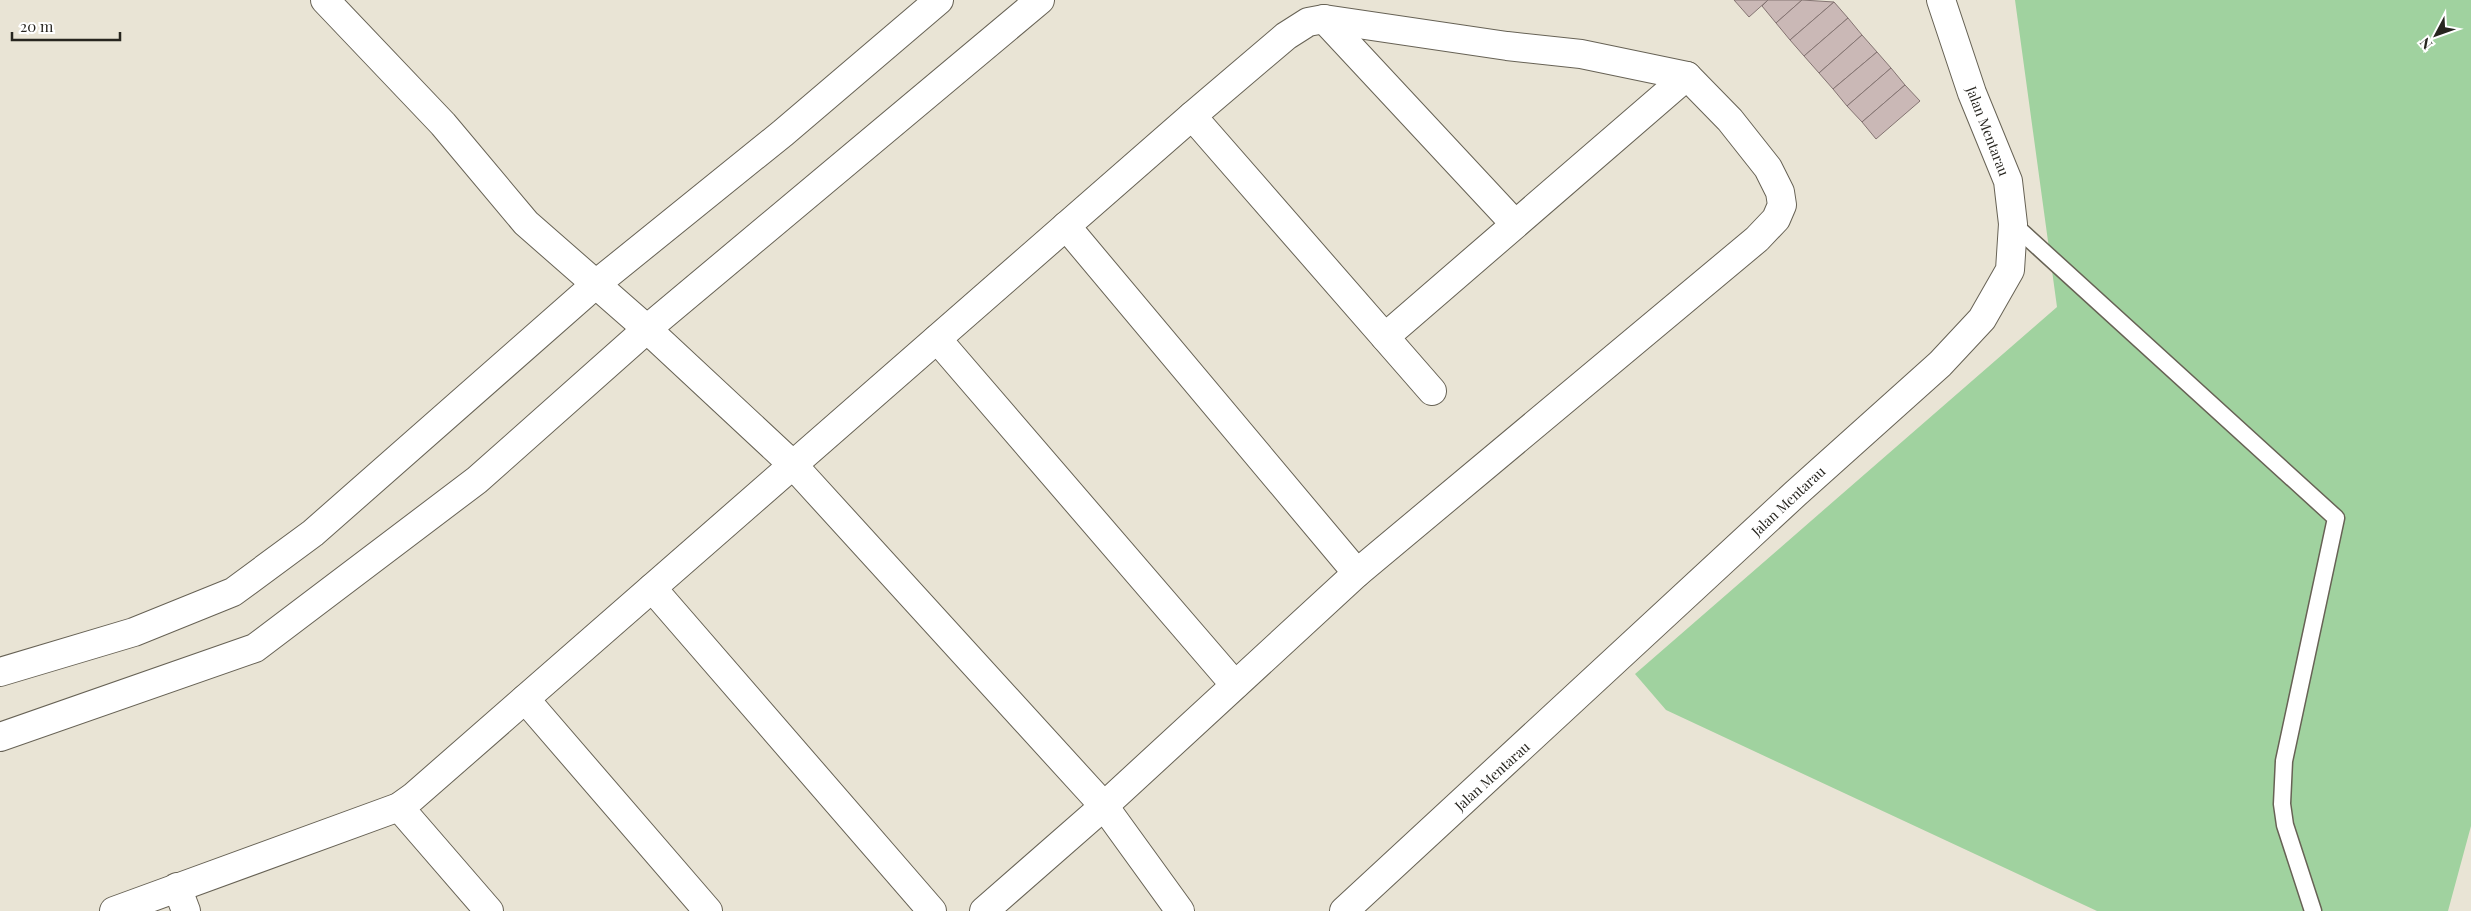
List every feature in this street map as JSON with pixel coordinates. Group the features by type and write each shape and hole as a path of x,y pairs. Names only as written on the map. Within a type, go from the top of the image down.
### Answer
{"street":[{"path":"325,0 443,124 526,223 647,329 793,465 1104,806 1180,911"},
{"path":"0,672 134,632 233,592 313,533 596,284 783,133 939,0"},
{"path":"0,737 255,648 477,480 647,329 1040,0"},
{"name":"Jalan Mentarau","path":"1344,911 1809,481 1940,364 1982,319 2010,270 2013,224 2008,181 1972,93 1940,0"},
{"path":"1324,19 1515,224"},
{"path":"114,911 182,899 399,807 526,699 1192,116 1286,36 1308,22 1324,19 1507,46 1581,54 1687,76 1730,120 1768,168 1780,192 1782,205 1776,219 1757,239 1357,573 1104,806 984,911"},
{"path":"1384,337 1687,76"},
{"path":"1192,116 1432,391"},
{"path":"1066,226 1357,573"},
{"path":"937,339 1235,685"},
{"path":"652,588 932,911"},
{"path":"526,699 708,911"},
{"path":"399,807 489,911"}],"lane":[{"path":"2013,224 2336,518 2284,761 2282,804 2285,825 2313,911"}],"green space":[{"path":"2015,0 2471,0 2471,826 2448,911 2097,911 1666,710 1635,674 2057,307"}],"building":[{"path":"1734,0 1768,0 1749,17"},
{"path":"1768,0 1802,0 1776,23 1762,6"},
{"path":"1802,0 1834,2 1790,40 1776,23"},
{"path":"1834,2 1848,18 1804,56 1790,40"},
{"path":"1848,18 1862,35 1819,73 1804,56"},
{"path":"1862,35 1877,52 1833,89 1819,73"},
{"path":"1877,52 1891,68 1847,106 1833,89"},
{"path":"1891,68 1905,85 1862,122 1847,106"},
{"path":"1905,85 1920,101 1876,139 1862,122"}]}
